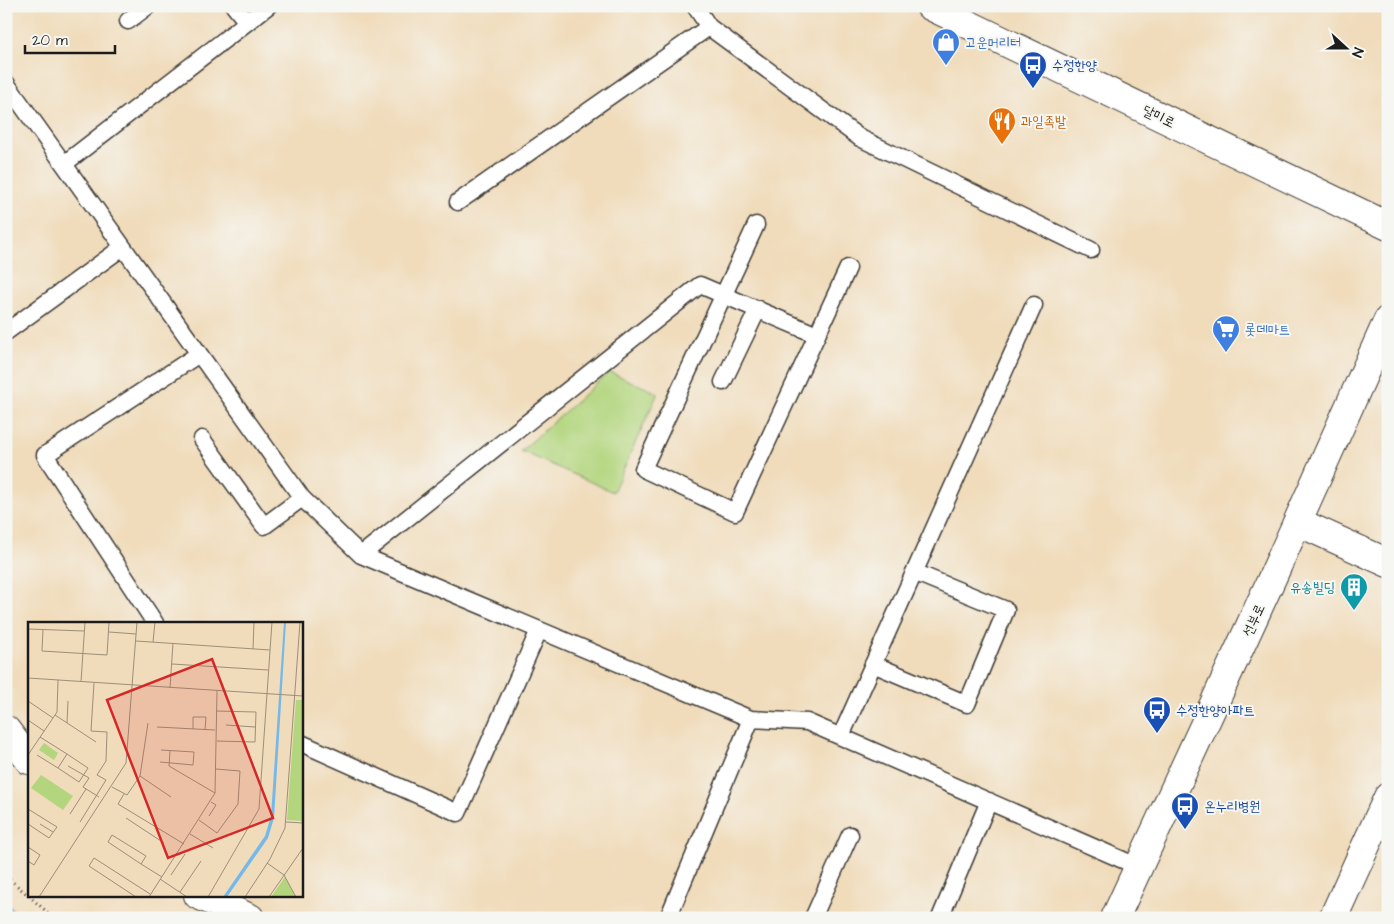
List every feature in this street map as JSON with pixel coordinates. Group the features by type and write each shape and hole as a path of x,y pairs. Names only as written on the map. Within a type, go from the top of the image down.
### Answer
{"street":[{"name":"달미로","path":"930,6 1388,226"},
{"name":"선부로","path":"1115,918 1298,522 1388,320"},
{"path":"1298,522 1388,563"},
{"path":"6,730 28,759"},
{"path":"1333,918 1388,797"},
{"path":"200,896 250,918"}],"lane":[{"path":"128,21 148,6"},
{"path":"234,6 247,22"},
{"path":"64,164 268,6"},
{"path":"695,6 709,27 860,138 1091,250"},
{"path":"458,202 709,27"},
{"path":"6,83 302,498 361,555 750,719 807,722 1139,867"},
{"path":"756,225 643,470 734,512 848,268"},
{"path":"6,332 123,247"},
{"path":"361,555 700,285 817,334"},
{"path":"841,736 1034,305"},
{"path":"723,382 758,309"},
{"path":"154,622 46,455 198,354"},
{"path":"202,439 264,526 302,498"},
{"path":"873,664 966,704 1006,610 914,572"},
{"path":"302,743 458,813 539,630"},
{"path":"668,918 750,719"},
{"path":"940,918 989,801"},
{"path":"813,918 850,835"}],"path":[{"path":"6,876 28,895"},
{"path":"29,896 54,918"}],"green space":[{"path":"609,372 658,393 613,492 521,451"}],"water":[{"path":"6,904 19,914 28,918 6,918"}],"place":[{"name":"고운머리터","path":"946,66"},
{"name":"수정한양","path":"1033,89"},
{"name":"과일족발","path":"1002,145"},
{"name":"롯데마트","path":"1226,353"},
{"name":"유송빌딩","path":"1354,611"},
{"name":"수정한양아파트","path":"1157,734"},
{"name":"온누리병원","path":"1185,830"}]}
